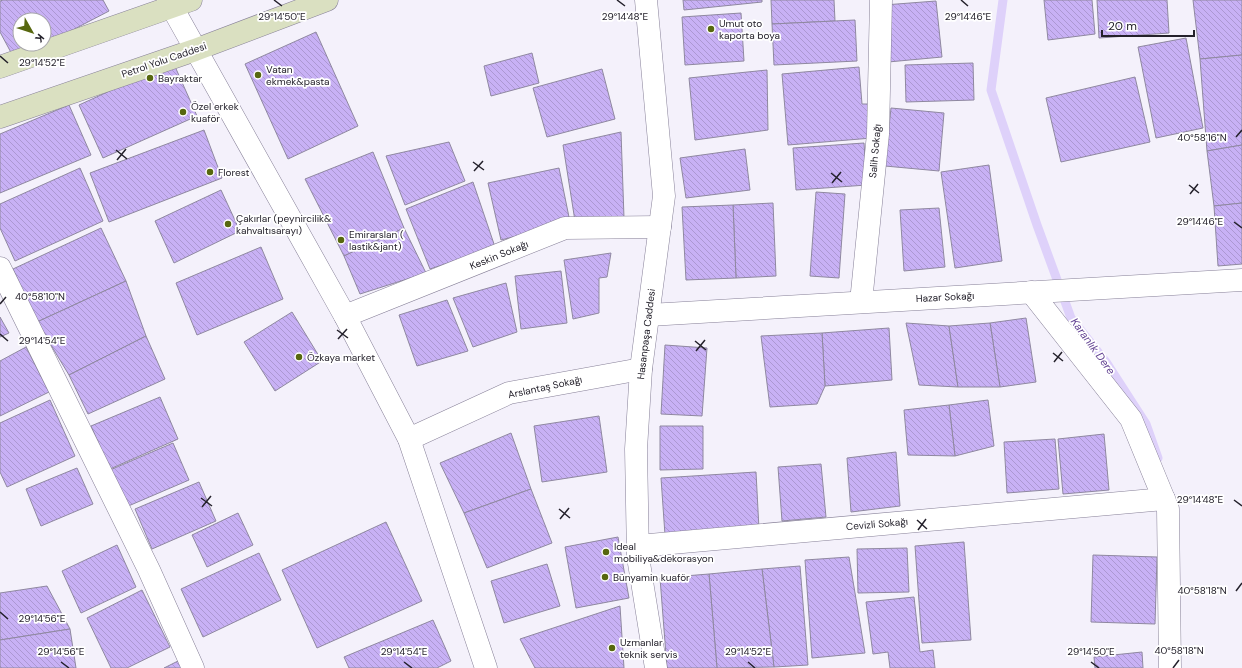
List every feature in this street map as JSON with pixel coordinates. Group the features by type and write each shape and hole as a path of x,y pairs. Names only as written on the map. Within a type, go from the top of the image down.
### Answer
{"main road":[{"name":"Petrol Yolu Caddesi","path":"0,117 195,50 327,0"},
{"path":"0,67 177,2"}],"street":[{"name":"Hasanpaşa Caddesi","path":"646,0 664,196 641,369 636,449 638,557 656,668"},
{"name":"Salih Sokağı","path":"861,302 878,134 881,0"},
{"path":"177,2 195,50 345,316 408,439 486,668"},
{"name":"Keskin Sokağı","path":"345,316 565,228 660,227"},
{"path":"0,268 149,570 193,668"},
{"name":"Hazar Sokağı","path":"648,315 1242,280"},
{"path":"1036,292 1132,419 1168,509 1170,668"},
{"name":"Arslantaş Sokağı","path":"408,439 509,393 641,369"},
{"name":"Cevizli Sokağı","path":"638,546 1164,499"}],"building":[{"path":"3,0 103,0 109,11 52,41 52,12 12,12 12,52 30,52 15,60 0,32 0,1"},
{"path":"683,0 762,0 762,2 684,10"},
{"path":"771,0 834,0 835,21 772,24"},
{"path":"1044,0 1092,0 1095,34 1048,40"},
{"path":"1097,0 1167,0 1169,33 1099,38"},
{"path":"1193,0 1242,0 1242,55 1200,59"},
{"path":"936,1 942,57 888,62 884,5"},
{"path":"741,13 744,61 685,65 682,17"},
{"path":"855,20 857,61 774,65 772,24"},
{"path":"316,32 358,126 288,159 245,64"},
{"path":"1186,38 1203,128 1156,138 1138,47"},
{"path":"532,53 539,83 491,96 484,66"},
{"path":"1242,55 1242,145 1207,151 1200,59"},
{"path":"173,62 197,116 103,158 79,105"},
{"path":"973,63 974,100 906,102 905,65"},
{"path":"859,67 862,104 869,104 872,138 788,145 782,74"},
{"path":"602,69 615,119 547,137 533,88"},
{"path":"767,70 768,130 695,140 689,78"},
{"path":"1135,77 1150,142 1061,162 1046,98"},
{"path":"69,105 91,155 0,193 0,134"},
{"path":"891,108 944,113 939,171 885,166"},
{"path":"204,130 222,178 109,222 90,173"},
{"path":"621,132 624,218 575,221 563,145"},
{"path":"449,142 465,181 405,205 386,156"},
{"path":"864,143 867,185 796,190 793,148"},
{"path":"1242,145 1242,203 1214,206 1207,151"},
{"path":"745,149 750,190 686,198 680,158"},
{"path":"373,152 404,228 344,256 305,179"},
{"path":"989,165 1002,261 955,268 941,172"},
{"path":"80,168 103,221 15,261 0,228 0,204"},
{"path":"559,168 570,222 501,240 488,183"},
{"path":"473,182 495,247 430,269 406,209"},
{"path":"221,190 240,231 174,263 155,221"},
{"path":"816,192 845,194 839,278 810,276"},
{"path":"773,203 776,276 736,278 733,205"},
{"path":"1242,203 1242,264 1218,266 1214,206"},
{"path":"733,205 736,278 686,280 682,207"},
{"path":"939,208 945,267 904,271 900,210"},
{"path":"101,228 126,281 37,322 13,269"},
{"path":"404,228 426,273 360,294 344,256"},
{"path":"261,247 283,299 197,335 176,283"},
{"path":"611,253 607,277 599,278 599,313 573,319 564,260"},
{"path":"561,271 567,323 521,329 515,276"},
{"path":"126,281 146,336 69,375 37,322"},
{"path":"506,283 517,332 473,347 453,298"},
{"path":"447,300 468,351 417,366 399,315"},
{"path":"292,312 322,361 275,391 244,342"},
{"path":"0,317 9,333 0,337"},
{"path":"1026,318 1036,382 1000,387 990,323"},
{"path":"906,323 949,326 958,387 919,385"},
{"path":"990,323 1000,387 958,387 949,326"},
{"path":"889,328 892,380 825,386 822,333"},
{"path":"822,333 825,386 817,404 770,407 761,336"},
{"path":"146,336 165,379 88,414 69,375"},
{"path":"665,345 707,348 702,416 661,414"},
{"path":"26,347 49,392 0,416 0,361"},
{"path":"160,397 178,439 110,469 91,426"},
{"path":"50,400 75,456 7,487 0,472 0,423"},
{"path":"988,400 994,446 955,456 949,405"},
{"path":"949,405 955,456 908,455 904,410"},
{"path":"599,416 607,472 542,482 534,426"},
{"path":"660,426 703,426 703,469 660,470"},
{"path":"511,433 531,489 464,513 440,463"},
{"path":"1104,434 1109,490 1063,494 1058,439"},
{"path":"1055,439 1059,489 1007,493 1004,442"},
{"path":"173,443 189,480 126,507 110,470"},
{"path":"896,452 900,506 851,512 847,458"},
{"path":"821,464 826,517 782,521 778,467"},
{"path":"77,468 93,504 41,526 26,489"},
{"path":"756,472 759,529 665,535 661,478"},
{"path":"199,482 216,521 152,549 135,509"},
{"path":"531,489 552,543 487,568 464,513"},
{"path":"238,513 253,545 207,567 192,535"},
{"path":"386,522 422,601 317,648 282,570"},
{"path":"618,537 629,598 576,608 565,547"},
{"path":"964,542 971,640 922,643 915,546"},
{"path":"117,545 136,587 81,613 62,571"},
{"path":"907,548 909,592 858,593 857,549"},
{"path":"259,553 281,600 203,637 181,589"},
{"path":"1093,555 1157,557 1155,624 1091,622"},
{"path":"849,557 865,653 812,658 805,560"},
{"path":"547,564 560,606 504,623 491,581"},
{"path":"800,566 808,665 774,667 762,569"},
{"path":"762,569 774,667 717,668 709,574"},
{"path":"709,574 717,668 667,668 660,578"},
{"path":"47,586 70,629 0,640 0,593"},
{"path":"142,590 170,647 127,668 111,668 87,618"},
{"path":"914,597 920,652 933,650 935,668 890,668 888,652 873,654 866,602"},
{"path":"620,606 624,668 535,668 520,639"},
{"path":"433,620 451,661 437,668 349,668 344,657"},
{"path":"70,629 76,668 0,668 0,640"},
{"path":"1142,652 1143,668 1095,668 1094,657"},
{"path":"178,661 182,668 164,668"}],"waterway":[{"name":"Karanlık Dere","path":"1003,0 991,90 1037,225 1071,318 1106,362 1146,424 1158,458"}],"place":[{"name":"Umut oto kaporta boya","path":"711,29"},
{"name":"Vatan ekmek&pasta","path":"258,75"},
{"name":"Bayraktar","path":"150,78"},
{"name":"Özel erkek kuaför","path":"183,112"},
{"name":"Florest","path":"210,172"},
{"name":"Çakırlar (peynircilik& kahvaltısarayı)","path":"228,224"},
{"name":"Emirarslan ( lastik&jant)","path":"341,240"},
{"name":"Özkaya market","path":"299,357"},
{"name":"Ideal mobiliya&dekorasyon","path":"606,552"},
{"name":"Bünyamin kuaför","path":"605,577"},
{"name":"Uzmanlar teknik servis","path":"612,648"}]}
